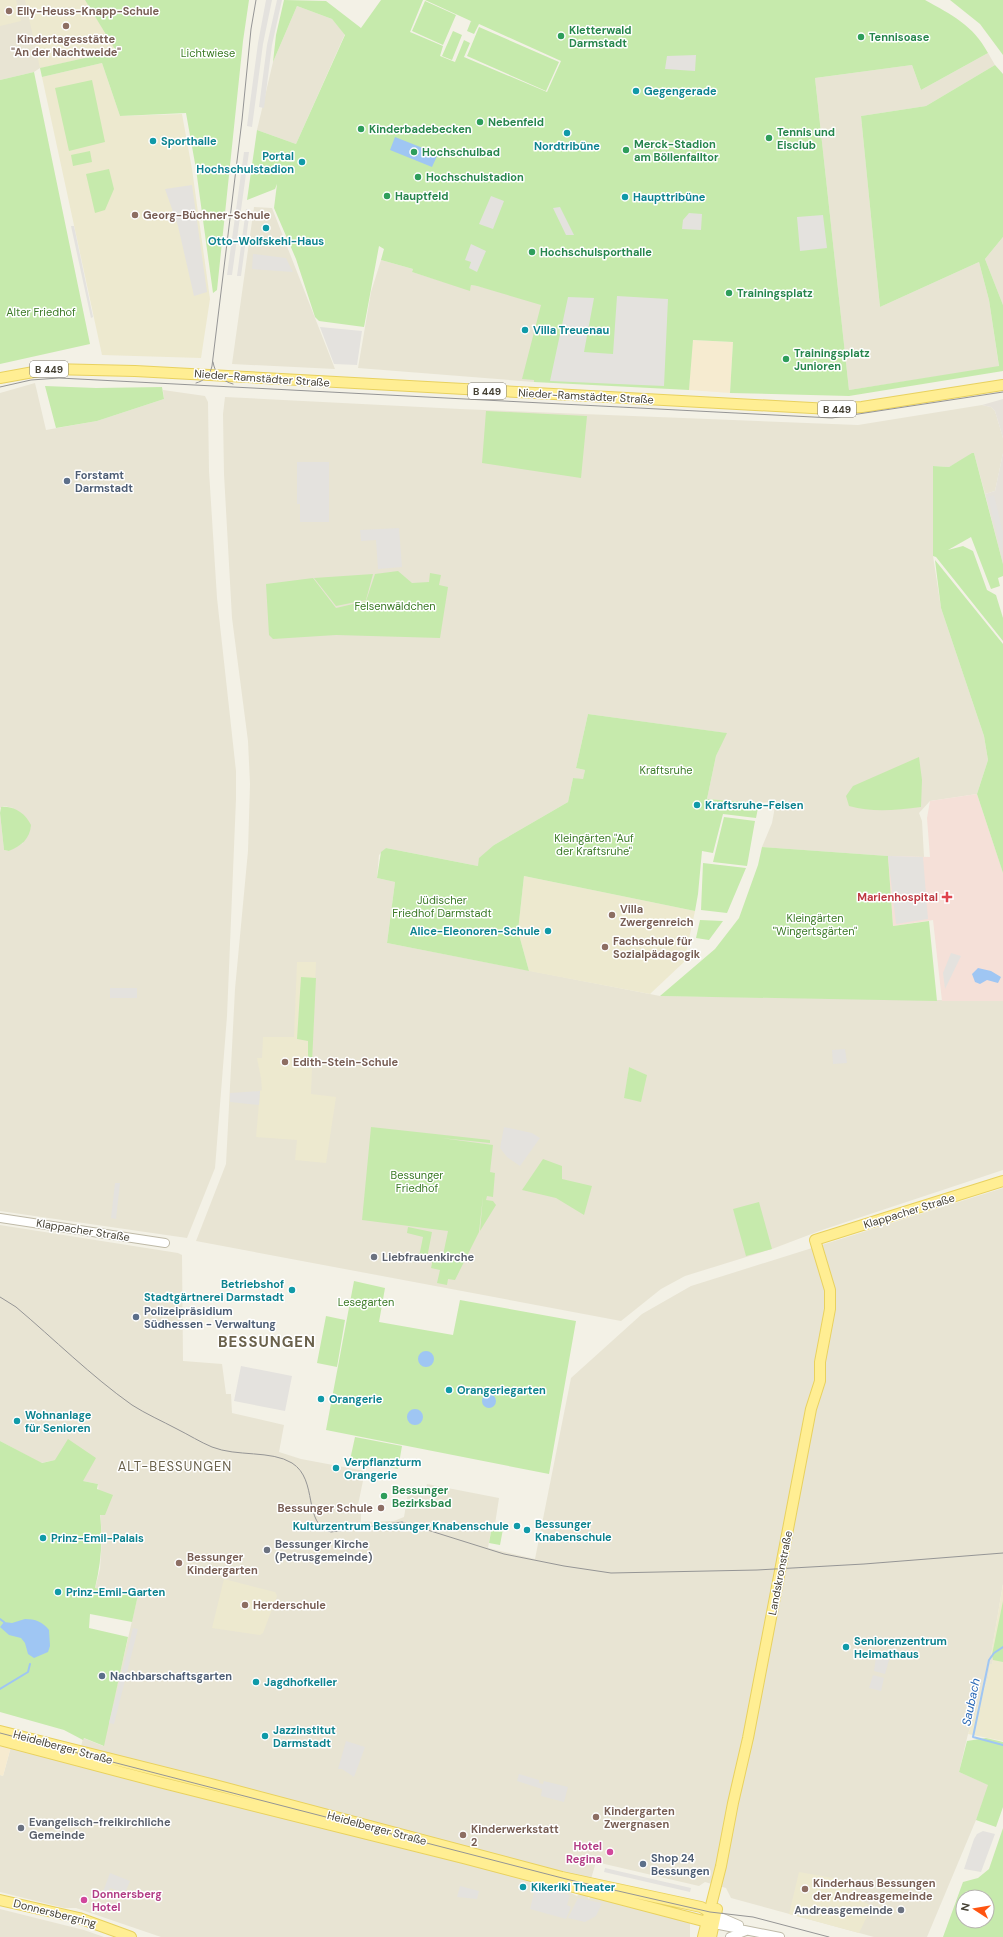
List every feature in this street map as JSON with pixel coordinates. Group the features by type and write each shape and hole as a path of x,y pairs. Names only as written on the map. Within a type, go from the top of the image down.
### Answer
{"main road":[{"name":"Nieder-Ramstädter Straße","path":"0,378 50,369 135,372 830,409 862,407 1003,385"},
{"name":"Klappacher Straße","path":"815,1240 1003,1181"},
{"name":"Landskronstraße","path":"711,1918 738,1804 748,1738 811,1409 813,1378 820,1362 830,1309 830,1290 815,1240"},
{"name":"Heidelberger Straße","path":"0,1731 562,1877 701,1907 711,1918"},
{"name":"Heidelberger Straße","path":"0,1740 159,1782 711,1918"},
{"name":"Donnersbergring","path":"0,1900 79,1918 131,1937"},
{"path":"703,1937 711,1918"},
{"path":"711,1918 711,1937"}],"street":[{"name":"Klappacher Straße","path":"0,1218 165,1243"},
{"name":"Heidelberger Straße","path":"711,1918 780,1937"},
{"path":"730,1937 751,1930"}],"shaded area":[{"name":"Kindertagesstätte \"An der Nachtweide\"","path":"0,0 85,0 116,51 40,68 34,72 0,80"},
{"name":"Elly-Heuss-Knapp-Schule","path":"0,0 16,0 21,21 0,26"},
{"name":"Kindertagesstätte \"An der Nachtweide\"","path":"25,0 85,0 116,51 40,68"},
{"path":"266,0 272,0 263,44 252,127 247,126 258,43"},
{"path":"277,0 282,0 272,45 264,108 259,107 267,45"},
{"path":"297,6 332,19 345,34 296,144 257,130 273,62"},
{"path":"988,53 995,65 926,106 861,116 880,307 979,262 989,300 999,367 849,390 815,78 912,65 921,90"},
{"path":"696,55 695,71 665,69 667,56"},
{"name":"Georg-Büchner-Schule","path":"102,63 120,116 182,114 192,169 210,299 201,358 102,355 42,77"},
{"path":"244,152 249,152 232,275 227,275"},
{"path":"192,185 207,292 194,296 178,226 165,189"},
{"path":"491,196 504,201 493,229 479,224"},
{"path":"254,207 272,208 335,369 232,364"},
{"path":"560,207 574,235 566,235 553,208"},
{"path":"246,209 250,210 241,276 237,276"},
{"path":"689,213 702,214 701,230 682,229 683,220"},
{"path":"823,215 827,248 800,251 797,217"},
{"path":"71,226 74,226 93,317 91,318"},
{"path":"1003,237 1003,305 985,259"},
{"path":"471,244 486,251 477,272 469,268 471,262 465,260"},
{"path":"253,254 286,258 293,272 252,269"},
{"path":"381,260 413,269 412,272 470,290 471,285 550,303 534,382 358,368 371,292"},
{"path":"617,296 668,299 664,386 550,381 568,297 594,298 584,352 613,354"},
{"path":"320,327 362,331 357,365 334,364"},
{"path":"692,340 733,342 730,393 689,390"},
{"path":"35,383 46,430 97,421 164,399 163,390 205,396 208,402 209,471 217,598 236,771 236,799 227,1016 215,1168 187,1238 0,1211 0,813 4,850 9,851 23,843 13,808 4,806 0,808 0,393"},
{"path":"225,397 460,409 858,425 982,405 991,407 995,411 1003,438 1003,453 995,491 985,494 974,453 949,467 933,466 933,556 941,608 984,736 988,760 977,794 930,801 919,813 922,821 924,857 888,856 762,847 772,823 776,801 759,803 707,799 716,756 726,733 588,714 576,768 585,770 583,780 573,778 568,802 494,845 478,866 386,848 379,855 377,878 395,882 387,943 660,996 1003,1001 1003,1170 822,1230 772,1249 685,1276 661,1289 621,1321 196,1241 226,1164 235,989 248,851 250,784 248,741 232,618 224,474 223,414","holes":["629,1067 646,1075 625,1098"]},
{"path":"1003,399 1003,438 995,411 991,407 982,405"},
{"path":"1003,453 1003,564 985,494 995,491"},
{"path":"297,462 329,462 329,522 300,522 300,504 297,504"},
{"path":"994,495 1003,533 1002,553 988,497"},
{"path":"399,528 402,567 378,569 376,540 361,541 360,530"},
{"name":"Marienhospital","path":"977,794 1003,873 1003,1001 942,1001 933,920 893,926 888,856 930,857 927,818 930,801"},
{"path":"888,856 923,857 928,919 896,924"},
{"name":"Fachschule für Sozialpädagogik","path":"524,876 695,911 684,962 650,994 529,971 518,931"},
{"path":"951,953 961,956 945,989 943,973"},
{"name":"Edith-Stein-Schule","path":"297,962 316,962 311,1094 336,1097 326,1163 295,1160 297,1140 256,1137 260,1091 262,1090 257,1058 262,1058 263,1037 294,1037"},
{"path":"110,988 137,988 137,998 110,998"},
{"path":"845,1049 847,1063 833,1064 832,1050"},
{"path":"260,1091 259,1105 230,1102 230,1093"},
{"path":"504,1127 532,1133 540,1138 520,1166 507,1157 500,1148"},
{"path":"115,1183 120,1183 116,1219 111,1218"},
{"path":"1003,1188 1003,1584 991,1655 994,1656 992,1665 990,1664 988,1678 968,1734 959,1772 989,1785 927,1937 874,1937 731,1898 726,1888 705,1882 699,1886 596,1862 591,1879 81,1747 83,1738 103,1746 138,1595 95,1588 100,1569 102,1538 98,1484 83,1481 55,1460 41,1463 0,1441 0,1225 178,1253 182,1255 183,1361 222,1364 226,1394 231,1394 232,1413 284,1425 279,1452 301,1459 365,1471 358,1505 361,1506 361,1522 394,1521 404,1517 409,1487 425,1491 427,1484 499,1498 495,1524 492,1525 488,1548 535,1559 571,1378 642,1314 691,1286"},
{"path":"241,1366 292,1376 285,1411 234,1401"},
{"name":"Herderschule","path":"224,1579 275,1592 277,1596 263,1633 260,1635 212,1628"},
{"path":"1003,1584 1003,1741 968,1734 988,1678 990,1664 992,1664 994,1656 991,1655"},
{"path":"133,1628 138,1629 114,1724 109,1723"},
{"path":"876,1657 889,1660 885,1674 874,1671"},
{"path":"873,1675 884,1678 881,1691 869,1688"},
{"path":"0,1740 12,1743 3,1776 0,1775"},
{"path":"346,1741 365,1747 354,1777 342,1769 338,1769"},
{"path":"12,1743 543,1880 577,1896 583,1891 589,1899 592,1893 690,1918 690,1937 161,1937 76,1908 64,1908 0,1892 0,1775 3,1776"},
{"path":"519,1774 539,1780 539,1783 543,1784 544,1781 568,1787 564,1802 541,1796 542,1789 517,1781"},
{"path":"983,1831 995,1834 981,1872 964,1869 974,1839 977,1834"},
{"path":"605,1868 691,1888 690,1892 604,1872"},
{"path":"799,1872 833,1878 865,1896 862,1901 872,1906 859,1933 789,1914"},
{"path":"110,1873 130,1881 125,1893 110,1888 106,1898 101,1897"},
{"path":"536,1885 570,1895 567,1905 571,1907 566,1919 530,1909"},
{"path":"460,1886 479,1891 477,1899 457,1897"},
{"path":"578,1898 602,1903 596,1916 585,1922 568,1918"},
{"path":"0,1909 84,1930 104,1937 0,1937"}],"green space":[{"name":"Lichtwiese","path":"85,0 249,0 243,41 217,290 213,293 196,169 186,113 120,116 102,63 42,77 40,68 116,51"},
{"path":"284,0 326,1 361,28 381,0 423,0 410,32 443,46 440,56 455,62 464,40 470,43 464,57 547,92 561,61 479,24 474,34 467,31 471,21 425,0 925,0 953,16 969,28 976,35 988,53 921,90 912,65 815,78 849,390 999,366 989,300 979,262 880,307 861,116 926,106 995,65 1003,74 1003,237 985,259 1003,305 1003,371 849,396 730,393 733,342 693,340 689,390 534,382 534,380 522,379 541,305 477,286 471,285 470,291 412,272 413,269 381,260 384,249 379,246 364,327 319,321 315,317 296,259 274,208 277,184 275,189 247,200 257,130 296,144 345,35 332,19 297,6 273,62 276,35"},
{"path":"950,0 1003,0 1003,55 980,24"},
{"path":"425,1 456,15 443,45 412,31"},
{"path":"479,27 559,62 546,91 467,56"},
{"path":"453,31 462,35 452,60 442,56"},
{"name":"Alter Friedhof","path":"34,72 90,344 0,364 0,80"},
{"path":"92,80 105,142 69,151 55,88"},
{"path":"90,151 92,162 73,166 71,155"},
{"path":"109,169 114,189 105,210 95,213 86,174"},
{"path":"45,386 96,388 162,387 164,399 97,421 56,428"},
{"path":"486,411 587,416 581,478 482,463"},
{"path":"974,453 1003,564 1003,576 998,578 1000,586 991,589 971,537 948,550 963,546 973,551 987,590 996,595 1003,618 1003,641 936,557 933,556 933,466 949,467"},
{"path":"935,560 1003,644 1003,873 977,794 988,760 984,736 941,608"},
{"name":"Felsenwäldchen","path":"398,571 412,583 429,582 430,573 441,575 439,585 448,587 440,638 336,635 273,639 269,635 266,584 313,578 336,608 366,601 375,574"},
{"path":"373,574 366,600 336,606 314,578"},
{"path":"588,714 727,733 716,756 707,799 759,803 756,818 723,814 713,853 702,851 695,911 524,876 518,931 529,971 387,943 395,882 377,878 381,852 386,848 478,866 479,858 494,845 568,802 573,778 583,779 585,770 576,768"},
{"path":"919,757 922,780 921,807 894,810 867,810 849,806 846,796 853,786"},
{"path":"1,807 10,807 19,811 26,817 31,825 27,838 17,847 9,851 4,850 0,813"},
{"path":"724,817 755,821 747,866 713,862"},
{"name":"Kleingärten \"Wingertsgärten\"","path":"762,847 888,856 893,926 929,921 937,1001 660,996 715,949 739,918 758,865"},
{"path":"703,863 746,868 727,913 701,910"},
{"path":"700,920 723,921 709,940 696,938"},
{"path":"301,977 316,978 312,1063 308,1062 308,1041 297,1039"},
{"path":"629,1067 647,1075 641,1102 624,1098"},
{"name":"Bessunger Friedhof","path":"371,1127 490,1140 490,1143 441,1138 493,1145 490,1172 495,1173 493,1197 487,1196 486,1200 493,1201 496,1205 480,1231 483,1196 479,1232 455,1280 448,1279 447,1285 437,1283 440,1270 431,1268 433,1259 441,1261 441,1265 448,1231 362,1220"},
{"path":"543,1159 562,1166 562,1179 592,1186 584,1215 556,1198 522,1190"},
{"path":"759,1202 772,1249 746,1256 733,1209"},
{"path":"408,1227 432,1232 427,1258 419,1257 423,1237 407,1233"},
{"name":"Orangeriegarten","path":"354,1281 385,1288 379,1322 453,1335 460,1300 576,1321 549,1474 326,1430"},
{"name":"Orangerie","path":"326,1316 345,1320 337,1367 317,1363"},
{"path":"355,1437 402,1446 398,1469 350,1460"},
{"name":"Prinz-Emil-Garten","path":"68,1439 96,1458 83,1481 98,1484 97,1489 113,1495 105,1515 100,1515 101,1552 95,1588 138,1595 132,1622 90,1614 89,1628 128,1637 104,1746 84,1738 83,1740 64,1730 0,1712 0,1441 42,1463 55,1460"},
{"path":"492,1526 503,1529 500,1545 489,1543"},
{"path":"1003,1601 1003,1662 993,1660 992,1655"},
{"path":"986,1738 1003,1742 1003,1807 996,1827 976,1820 988,1785 959,1772 967,1741"},
{"path":"1003,1828 1003,1937 943,1937 955,1904 955,1929 995,1929 995,1889 960,1889 963,1882 978,1878 989,1869"}],"water":[{"name":"Hochschulbad","path":"395,137 438,154 432,167 390,150"},
{"path":"978,968 991,971 1001,977 998,983 987,980 980,984 975,982 972,974"},
{"path":"426,1351 432,1353 434,1359 432,1365 426,1367 420,1365 418,1359 420,1353"},
{"path":"486,1394 492,1394 496,1398 496,1404 492,1408 486,1408 482,1404 482,1398"},
{"path":"415,1409 421,1411 423,1417 421,1423 415,1425 409,1423 407,1417 409,1411"},
{"path":"25,1619 38,1622 49,1630 50,1646 48,1652 34,1658 28,1654 25,1643 21,1638 9,1635 0,1627 4,1622 12,1623"}],"waterway":[{"path":"0,1619 4,1622"},
{"name":"Saubach","path":"1003,1647 994,1653 989,1660 973,1737 1003,1745"},
{"path":"0,1689 28,1672 30,1664"}],"tram line":[{"path":"196,383 202,381 206,377 212,366 242,120 251,29 256,0"},
{"path":"213,362 217,373 226,381 233,384"},
{"path":"0,387 31,380 59,378 832,418 1003,392"},
{"path":"0,1297 16,1307 102,1382 132,1405 212,1447 232,1452 274,1456 292,1463 300,1471 305,1480 309,1490 316,1520 322,1527 331,1532 402,1522 504,1554 564,1566 611,1573 757,1570 864,1564 1003,1553"},
{"path":"0,1733 570,1880 710,1912 753,1917 829,1937"}],"place":[{"name":"Elly-Heuss-Knapp-Schule","path":"9,11"},
{"name":"Kindertagesstätte \"An der Nachtweide\"","path":"66,26"},
{"name":"Kletterwald Darmstadt","path":"561,36"},
{"name":"Tennisoase","path":"861,37"},
{"name":"Gegengerade","path":"636,91"},
{"name":"Nebenfeld","path":"480,122"},
{"name":"Kinderbadebecken","path":"361,129"},
{"name":"Nordtribüne","path":"567,133"},
{"name":"Tennis und Eisclub","path":"769,138"},
{"name":"Sporthalle","path":"153,141"},
{"name":"Merck-Stadion am Böllenfalltor","path":"626,150"},
{"name":"Hochschulbad","path":"414,152"},
{"name":"Portal Hochschulstadion","path":"302,162"},
{"name":"Hochschulstadion","path":"418,177"},
{"name":"Hauptfeld","path":"387,196"},
{"name":"Haupttribüne","path":"625,197"},
{"name":"Georg-Büchner-Schule","path":"135,215"},
{"name":"Otto-Wolfskehl-Haus","path":"266,228"},
{"name":"Hochschulsporthalle","path":"532,252"},
{"name":"Trainingsplatz","path":"729,293"},
{"name":"Villa Treuenau","path":"525,330"},
{"name":"Trainingsplatz Junioren","path":"786,359"},
{"name":"Forstamt Darmstadt","path":"67,481"},
{"name":"Kraftsruhe-Felsen","path":"697,805"},
{"name":"Marienhospital","path":"947,897"},
{"name":"Villa Zwergenreich","path":"612,915"},
{"name":"Alice-Eleonoren-Schule","path":"548,931"},
{"name":"Fachschule für Sozialpädagogik","path":"605,947"},
{"name":"Edith-Stein-Schule","path":"285,1062"},
{"name":"Liebfrauenkirche","path":"374,1257"},
{"name":"Betriebshof Stadtgärtnerei Darmstadt","path":"292,1290"},
{"name":"Polizeipräsidium Südhessen - Verwaltung","path":"136,1317"},
{"name":"Orangeriegarten","path":"449,1390"},
{"name":"Orangerie","path":"321,1399"},
{"name":"Wohnanlage für Senioren","path":"17,1421"},
{"name":"Verpflanzturm Orangerie","path":"336,1468"},
{"name":"Bessunger Bezirksbad","path":"384,1496"},
{"name":"Bessunger Schule","path":"381,1508"},
{"name":"Kulturzentrum Bessunger Knabenschule","path":"517,1526"},
{"name":"Bessunger Knabenschule","path":"527,1530"},
{"name":"Prinz-Emil-Palais","path":"43,1538"},
{"name":"Bessunger Kirche (Petrusgemeinde)","path":"267,1550"},
{"name":"Bessunger Kindergarten","path":"179,1563"},
{"name":"Prinz-Emil-Garten","path":"58,1592"},
{"name":"Herderschule","path":"245,1605"},
{"name":"Seniorenzentrum Heimathaus","path":"846,1647"},
{"name":"Nachbarschaftsgarten","path":"102,1676"},
{"name":"Jagdhofkeller","path":"256,1682"},
{"name":"Jazzinstitut Darmstadt","path":"265,1736"},
{"name":"Kindergarten Zwergnasen","path":"596,1817"},
{"name":"Evangelisch-freikirchliche Gemeinde","path":"21,1828"},
{"name":"Kinderwerkstatt 2","path":"463,1835"},
{"name":"Hotel Regina","path":"610,1852"},
{"name":"Shop 24 Bessungen","path":"643,1864"},
{"name":"Kikeriki Theater","path":"523,1887"},
{"name":"Kinderhaus Bessungen der Andreasgemeinde","path":"805,1889"},
{"name":"Donnersberg Hotel","path":"84,1900"},
{"name":"Andreasgemeinde","path":"901,1910"}],"district":[{"name":"BESSUNGEN","path":"267,1342"},
{"name":"ALT-BESSUNGEN","path":"175,1466"}],"park label":[{"name":"Kraftsruhe","path":"666,770"},
{"name":"Kleingärten \"Auf der Kraftsruhe\"","path":"594,844"},
{"name":"Jüdischer Friedhof Darmstadt","path":"442,906"},
{"name":"Lesegarten","path":"366,1302"}]}
